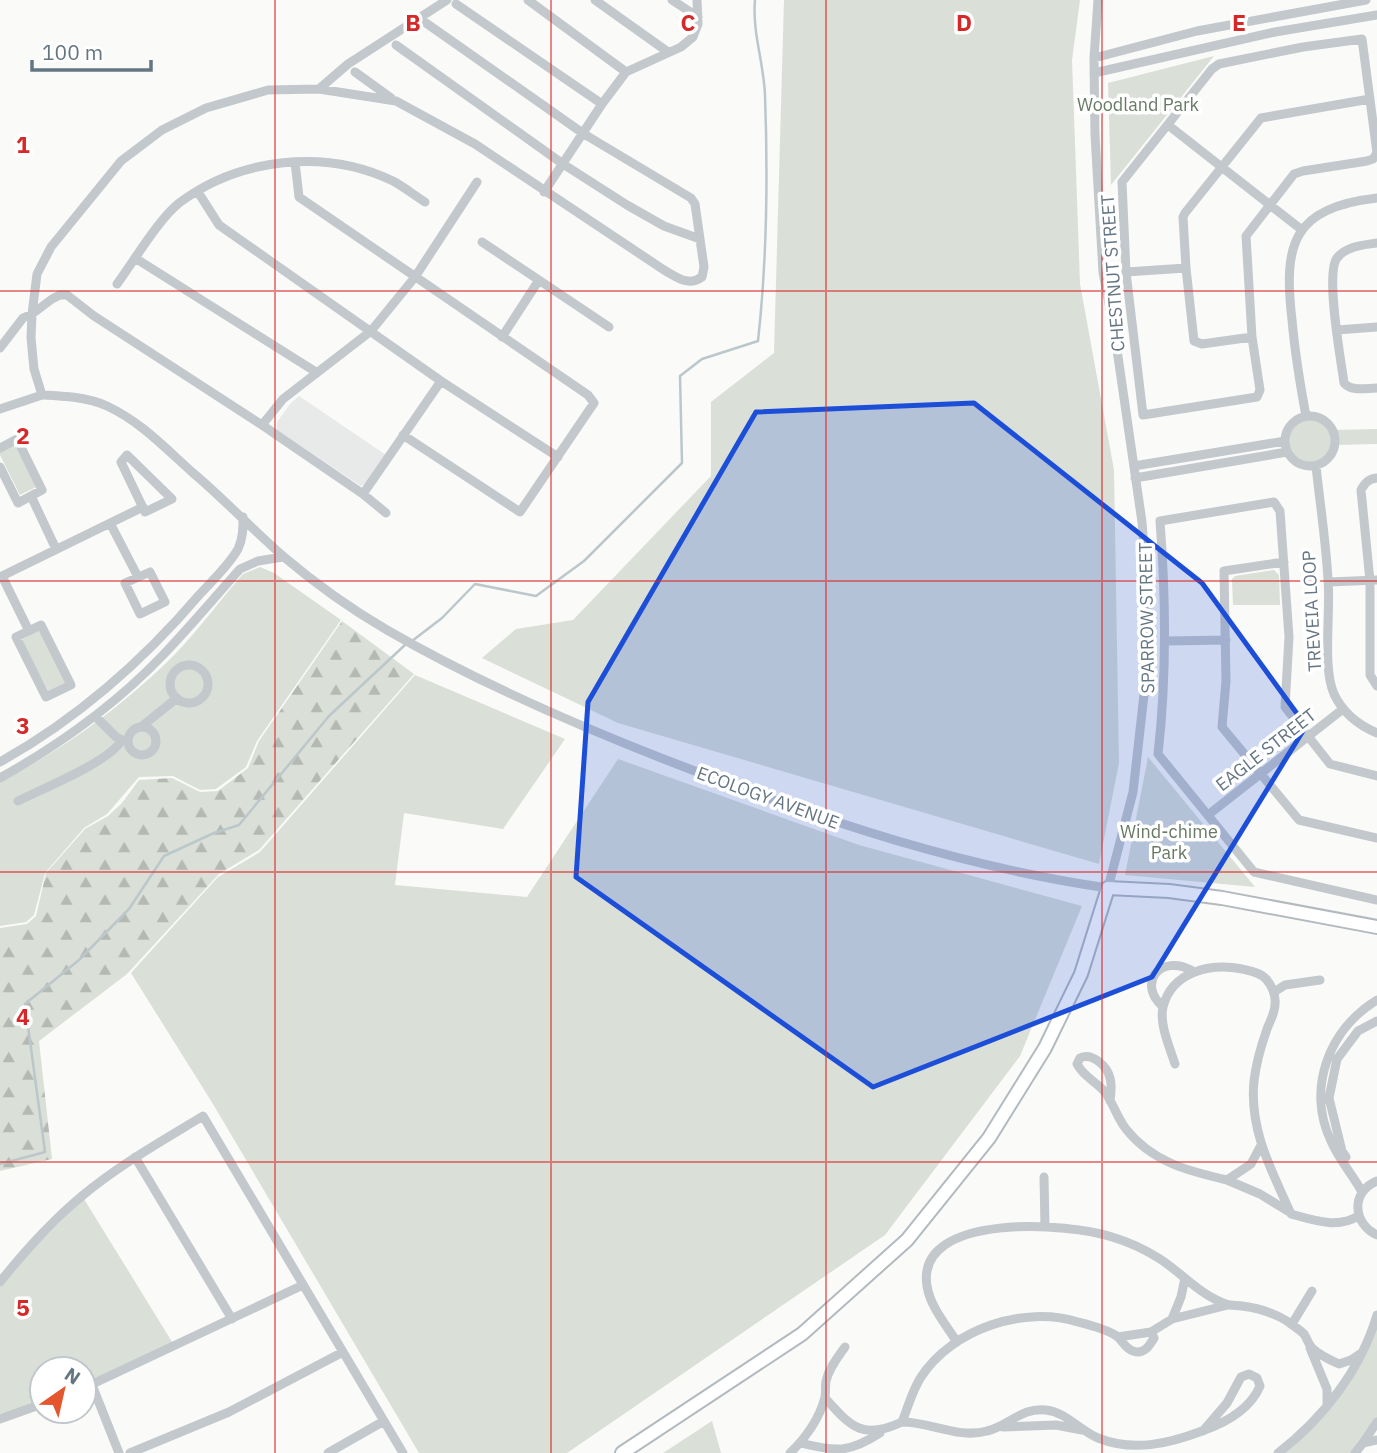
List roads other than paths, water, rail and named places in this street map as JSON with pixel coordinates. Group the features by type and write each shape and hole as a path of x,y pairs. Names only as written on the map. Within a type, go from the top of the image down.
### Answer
{"street":[{"path":"528,0 626,72"},
{"path":"595,0 668,52"},
{"path":"673,0 698,17"},
{"path":"544,192 626,72 681,47 693,37 698,24 697,0"},
{"path":"622,1453 802,1334 907,1240 989,1138 1045,1048 1081,974 1108,888 1133,792 1146,677 1148,600 1142,522 1115,335 1103,272 1095,135 1094,58 1098,0"},
{"path":"1094,58 1197,32 1366,0"},
{"path":"319,89 348,64 452,2 602,104"},
{"path":"1094,73 1262,35 1377,15"},
{"path":"355,72 396,101 475,144 664,270 688,282 695,282 702,276 704,267 695,204 691,198 584,134 426,23"},
{"name":"CHESTNUT STREET","path":"1362,39 1377,153 1373,159 1294,174 1246,236 1252,337 1260,390 1256,397 1143,415 1126,272 1122,182 1168,125 1212,69 1219,64 1303,47 1362,39"},
{"path":"396,45 563,164 664,226 700,239"},
{"path":"0,408 42,395 34,369 31,338 37,274 51,247 121,161 162,130 206,108 268,90 319,89 396,101"},
{"path":"1252,337 1202,344 1194,341 1183,217 1261,118 1370,99"},
{"path":"1168,125 1302,230"},
{"path":"295,162 299,197 588,395 594,403 520,512 403,435"},
{"path":"117,284 178,204 218,179 243,170 267,164 325,162 393,181 425,202"},
{"path":"262,425 283,399 371,331 415,278 477,182"},
{"path":"198,192 219,225 441,381 558,457"},
{"path":"1306,416 1296,363 1287,281 1290,255 1302,230 1331,207 1377,198"},
{"path":"482,242 609,327"},
{"path":"1377,243 1348,249 1336,259 1331,277 1344,383 1354,389 1377,388"},
{"path":"135,258 316,372"},
{"path":"1126,272 1186,268"},
{"path":"502,337 539,280"},
{"path":"0,348 17,323 52,299 67,295 94,316 363,494 386,513"},
{"path":"1337,330 1377,327"},
{"path":"363,494 441,381"},
{"name":"ECOLOGY AVENUE","path":"42,395 72,397 103,404 132,419 226,501 283,556 341,602 425,652 592,731 842,825 1003,869 1055,881 1222,898 1377,927"},
{"path":"1306,416 1322,419 1333,430 1333,453 1323,464 1299,464 1287,452 1285,441 1291,424 1306,416"},
{"path":"0,447 17,439 43,490 18,503 0,467"},
{"path":"1134,466 1285,441"},
{"path":"1220,452 1223,463"},
{"path":"1135,478 1287,452"},
{"path":"127,455 172,499 145,512 143,507 121,462 127,455"},
{"name":"TREVEIA LOOP","path":"1315,466 1329,582 1329,664 1333,692 1343,709"},
{"path":"1377,478 1365,483 1362,491 1374,580 1370,675 1377,686"},
{"path":"31,496 56,549"},
{"name":"SPARROW STREET","path":"1377,776 1330,764 1285,707 1289,637 1280,511 1274,502 1160,521 1166,640 1165,696 1158,754 1254,872 1377,900"},
{"path":"29,631 1,577 143,507"},
{"path":"0,762 36,742 73,716 153,647 238,548 243,533 243,517"},
{"path":"110,523 138,577"},
{"path":"0,778 43,754 95,716 161,657 240,569 258,561 283,556"},
{"path":"1284,562 1224,571 1226,681 1222,727 1298,820 1377,838"},
{"path":"150,572 164,602 140,614 125,583 138,577 150,572"},
{"path":"213,580 224,587"},
{"path":"1329,582 1374,580"},
{"path":"190,607 198,615"},
{"path":"41,625 71,685 46,697 16,637 29,631 41,625"},
{"path":"1166,640 1226,640"},
{"path":"153,647 176,669"},
{"path":"187,664 198,666 206,674 208,686 204,697 194,702 177,698 170,684 176,669 187,664"},
{"path":"18,801 92,764 118,747 132,730 141,727 177,698"},
{"path":"1343,709 1357,723 1377,733"},
{"name":"EAGLE STREET","path":"1208,815 1343,709"},
{"path":"95,716 137,754 146,754 153,749 155,740 152,732 141,727"},
{"path":"1163,1007 1152,998 1150,988 1158,971 1173,964 1182,965 1191,972"},
{"path":"1175,1064 1166,1034 1163,1007 1175,986 1191,972 1210,967 1254,972 1266,978 1274,992 1276,1003 1258,1061 1254,1102 1260,1147 1291,1214"},
{"path":"1274,992 1285,985 1320,980"},
{"path":"1363,1191 1329,1139 1322,1114 1321,1079 1337,1038 1362,1009 1377,1000"},
{"path":"1363,1191 1342,1151 1329,1098 1337,1059 1358,1031 1377,1021"},
{"path":"1110,1101 1112,1081 1108,1072 1093,1057 1085,1055 1080,1058 1077,1064 1081,1072 1104,1091 1125,1128 1154,1156 1174,1166 1227,1180 1260,1194 1291,1214 1327,1224 1358,1216"},
{"path":"0,1282 23,1253 81,1196 135,1157 203,1116 403,1453"},
{"path":"1227,1180 1251,1164 1260,1147"},
{"path":"135,1157 232,1319"},
{"path":"1044,1177 1045,1227"},
{"path":"1377,1181 1363,1191 1357,1208 1365,1228 1377,1236"},
{"path":"957,1342 927,1286 927,1276 935,1255 947,1243 959,1237 998,1228 1045,1227 1089,1231 1112,1237 1160,1259 1202,1292 1228,1305 1260,1310 1280,1317 1292,1325 1304,1335 1310,1347 1326,1389 1327,1406"},
{"path":"1172,1319 1185,1278"},
{"path":"98,1382 303,1285"},
{"path":"1292,1325 1312,1291"},
{"path":"1118,1337 1151,1332 1172,1319 1228,1305"},
{"path":"1278,1453 1327,1406 1360,1354 1377,1315"},
{"path":"902,1422 922,1376 957,1342 995,1324 1020,1318 1050,1316 1075,1321 1118,1337 1132,1351 1140,1352 1147,1349 1154,1338 1151,1332"},
{"path":"790,1453 801,1443 825,1398 826,1380 845,1347"},
{"path":"1310,1347 1339,1364 1360,1354"},
{"path":"130,1453 229,1412 343,1352"},
{"path":"801,1443 840,1450 862,1445 902,1422 919,1422 970,1434 1001,1427 1056,1425 1119,1443 1144,1446 1166,1444 1203,1431 1228,1421 1250,1401 1260,1387 1257,1378 1249,1374 1241,1377 1227,1403 1203,1431"},
{"path":"825,1398 864,1431 884,1430"},
{"path":"98,1408 119,1453"},
{"path":"0,1419 28,1409"},
{"path":"1001,1427 1019,1415 1043,1409 1067,1418 1083,1431"},
{"path":"327,1453 384,1421"},
{"path":"1355,1453 1377,1422"},
{"path":"1363,1443 1377,1440"}],"waterway":[{"path":"412,641 442,618 475,584 536,596 584,561 682,463 680,376 702,359 758,341 765,249 766,157 764,83 755,24 755,0"},
{"path":"0,1164 45,1152 25,1004 79,960 129,909 164,856 214,833 239,825 329,716 406,644"}],"park label":[{"name":"Woodland Park","path":"1138,105"},
{"name":"Wind-chime Park","path":"1169,842"}]}
